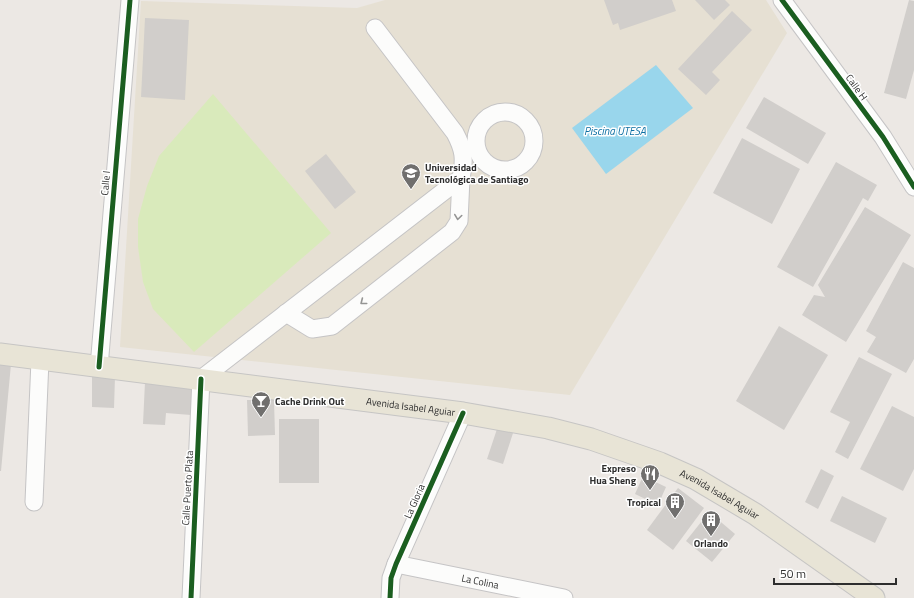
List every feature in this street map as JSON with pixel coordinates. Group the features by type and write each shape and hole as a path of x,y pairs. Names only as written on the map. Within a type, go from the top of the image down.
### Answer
{"main road":[{"name":"Avenida Isabel Aguiar","path":"0,354 463,412 548,428 591,439 668,466 696,480 755,514 874,598"}],"street":[{"name":"Calle I","path":"99,367 130,0"},
{"name":"Calle H","path":"782,0 883,137 914,187"},
{"path":"286,313 312,329 332,326 452,232 459,221 461,178 464,160 470,148 455,133 375,28"},
{"path":"201,379 461,178"},
{"path":"34,502 40,360"},
{"name":"Calle Puerto Plata","path":"191,598 201,379"},
{"name":"La Gloria","path":"390,598 392,578 396,564 463,412"},
{"name":"La Colina","path":"396,564 564,598"}],"shaded area":[{"name":"Universidad Tecnológica de Santiago","path":"385,0 766,0 787,33 570,395 120,347 141,1 357,8"}],"green space":[{"path":"213,94 331,233 194,352 153,309 143,282 138,247 138,219 147,186 159,156"}],"water":[{"name":"Piscina UTESA","path":"656,65 693,108 606,174 572,128"}],"building":[{"path":"604,0 672,0 676,11 620,30 618,23 613,25"},
{"path":"695,0 725,0 730,5 714,20"},
{"path":"909,0 914,1 914,70 906,99 884,93"},
{"path":"732,11 752,30 712,72 720,80 706,95 678,69"},
{"path":"145,18 189,20 185,100 141,97"},
{"path":"764,97 826,133 808,164 746,128"},
{"path":"742,138 800,169 772,224 713,193"},
{"path":"326,154 356,192 335,209 305,171"},
{"path":"836,162 877,185 868,201 863,198 813,287 777,267"},
{"path":"865,207 911,235 846,342 802,315 814,295 825,297 818,285"},
{"path":"903,262 914,268 914,359 906,373 867,352 876,337 866,331"},
{"path":"779,326 828,355 784,430 736,401"},
{"path":"859,357 892,374 848,459 835,452 850,422 830,412"},
{"path":"0,363 11,364 1,471 0,471"},
{"path":"92,376 115,376 114,408 92,407"},
{"path":"145,382 192,384 191,415 166,413 165,425 143,424"},
{"name":"Cache Drink Out","path":"247,400 274,400 275,435 248,436"},
{"path":"892,406 914,417 914,469 903,491 860,469"},
{"path":"279,419 319,419 319,483 279,483"},
{"path":"498,426 514,430 503,464 487,459"},
{"path":"821,469 834,476 818,509 805,502"},
{"name":"Expreso Hua Sheng","path":"643,476 666,487 658,505 635,494"},
{"name":"Tropical","path":"678,488 704,508 673,550 647,530"},
{"path":"842,496 887,518 875,543 830,521"},
{"name":"Orlando","path":"709,512 735,534 712,562 686,541"}],"cycle path":[{"path":"99,367 130,0"},
{"path":"782,0 883,137 914,187"},
{"path":"191,598 201,379"},
{"path":"390,598 391,578 396,564 463,413"}],"place":[{"name":"Universidad Tecnológica de Santiago","path":"411,190"},
{"name":"Cache Drink Out","path":"261,418"},
{"name":"Expreso Hua Sheng","path":"650,491"},
{"name":"Tropical","path":"675,519"},
{"name":"Orlando","path":"711,537"}]}
